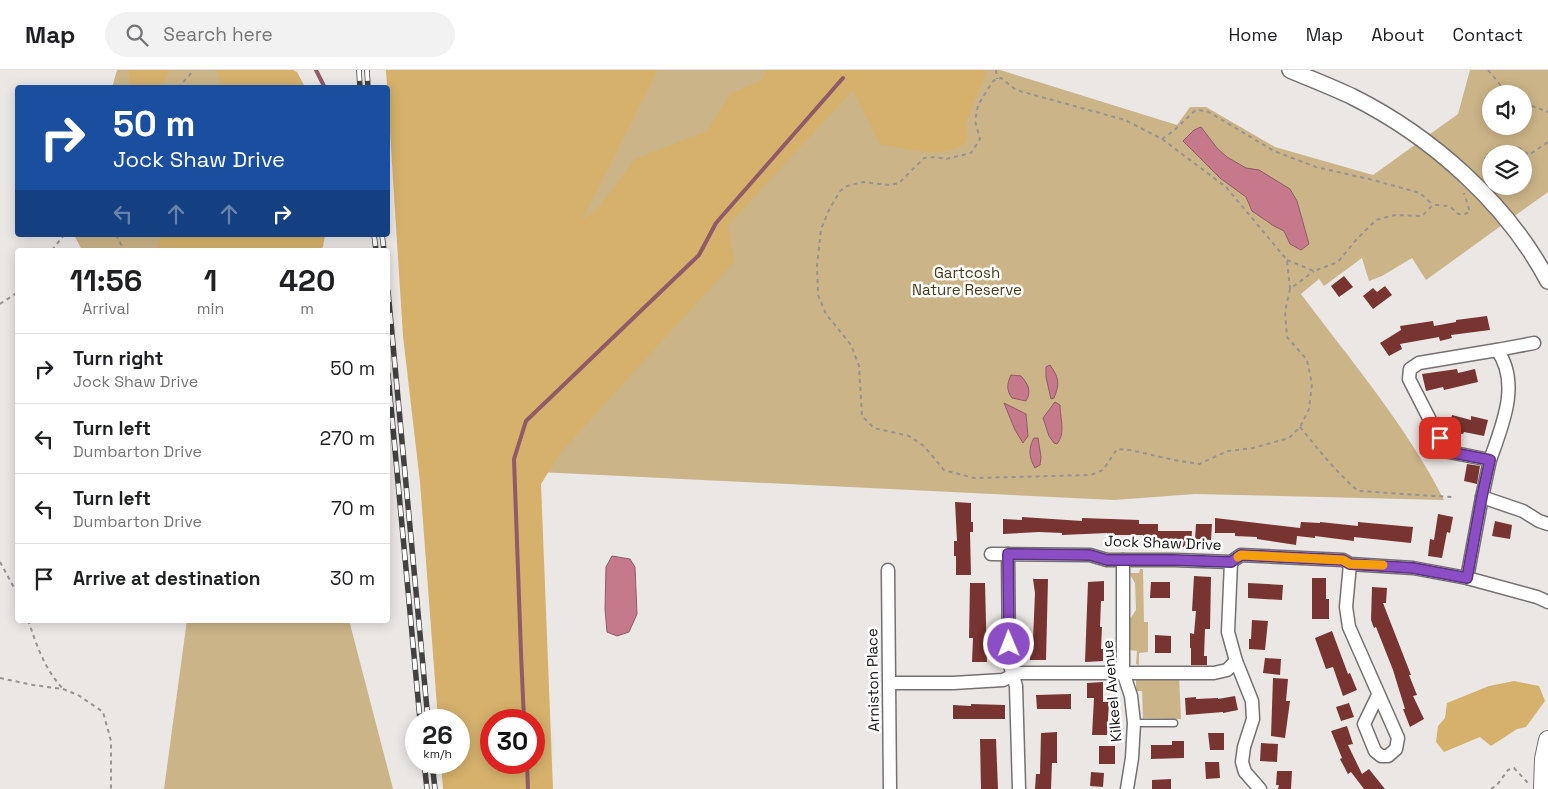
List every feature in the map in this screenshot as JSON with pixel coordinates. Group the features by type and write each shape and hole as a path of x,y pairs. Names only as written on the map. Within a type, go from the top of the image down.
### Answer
{"main road":[{"path":"1543,788 1544,759 1548,740"}],"street":[{"path":"1290,70 1354,98 1413,133 1456,166 1493,204 1529,250 1548,281"},
{"path":"1490,460 1449,452 1409,379 1410,369 1419,363 1534,343"},
{"path":"1467,578 1482,496 1490,460 1505,414 1509,388 1504,359 1497,350"},
{"path":"1482,496 1522,511 1548,524"},
{"name":"Jock Shaw Drive","path":"991,554 1090,555 1107,560 1231,562 1241,555 1343,560 1350,564 1413,568 1467,578 1545,599"},
{"path":"1008,554 1010,662 1016,686 1019,789"},
{"name":"Kilkeel Avenue","path":"1123,560 1123,672 1131,696 1134,723 1132,758 1127,789"},
{"path":"1231,562 1228,632 1236,661 1252,701 1253,720 1244,748 1242,762 1245,772 1260,789"},
{"path":"1350,564 1346,607 1349,627 1378,695"},
{"name":"Arniston Place","path":"888,570 890,789"},
{"path":"890,683 953,683 1003,680 1018,673 1214,673 1227,670 1236,661"}],"lane":[{"path":"1134,723 1174,723"}],"path":[{"path":"181,85 194,70"},
{"path":"996,70 997,79"},
{"path":"1488,70 1500,85"},
{"path":"1287,260 1290,289 1285,312 1286,337 1307,360 1312,384 1309,408 1300,428 1289,438 1253,448 1228,451 1199,464 1117,449 1103,470 1090,475 974,478 944,470 924,446 909,436 874,428 862,416 859,366 852,345 826,314 818,295 817,266 821,229 840,191 847,186 863,182 889,185 899,183 924,158 946,159 971,153 980,139 975,121 978,105 993,81 1001,78 1016,90 1125,120 1162,139 1226,188 1287,260 1314,271"},
{"path":"1532,106 1548,112"},
{"path":"1162,139 1176,130 1196,110 1207,111 1274,151 1316,167 1420,193 1433,205 1448,206 1457,214 1463,215 1470,212 1463,193 1468,190"},
{"path":"1532,153 1548,142"},
{"path":"1290,289 1314,271 1338,262 1376,220 1395,215 1422,216 1433,205"},
{"path":"54,248 62,237"},
{"path":"0,304 15,294"},
{"path":"1300,428 1335,469 1358,491 1452,497"},
{"path":"0,562 15,590"},
{"path":"29,623 50,675 63,689"},
{"path":"0,678 63,689 78,695 103,712 111,741 111,789"},
{"path":"1491,789 1497,785 1508,770 1514,768 1531,785 1543,788"}],"green space":[{"path":"117,70 282,70 283,85 113,85"},
{"name":"Gartcosh Nature Reserve","path":"388,70 1000,70 1177,125 1190,107 1206,107 1275,147 1373,175 1458,114 1470,70 1548,70 1548,192 1426,280 1412,258 1382,276 1369,281 1362,258 1324,286 1319,279 1301,294 1395,420 1429,472 1444,500 1195,494 1114,500 539,472"},
{"path":"75,237 295,237 296,248 81,248"},
{"path":"1140,569 1143,569 1144,622 1148,622 1148,652 1139,653 1139,665 1136,664 1137,651 1130,650 1130,619 1136,610 1135,583 1129,573 1139,573"},
{"path":"187,623 350,623 393,789 164,789"},
{"path":"1179,674 1181,719 1143,718 1142,691 1136,691 1136,676"}],"shaded area":[{"path":"129,70 170,70 160,85 131,85 129,81"},
{"path":"217,70 293,70 297,72 304,85 222,85"},
{"path":"386,70 658,70 582,220 600,206 635,159 707,131 730,94 762,80 766,70 986,70 965,124 968,138 960,147 941,152 920,151 880,144 853,90 728,225 734,262 561,452 541,484 553,789 443,789 442,774 470,774 470,709 437,709 420,482 403,336 390,133 390,85 387,85"},
{"path":"1201,127 1217,148 1227,157 1246,168 1259,170 1290,189 1297,201 1309,244 1301,250 1290,244 1284,231 1252,211 1246,197 1220,178 1183,141 1194,130"},
{"path":"160,237 325,237 321,248 158,248"},
{"path":"1050,365 1057,377 1058,384 1054,398 1051,399 1046,377 1046,367"},
{"path":"1011,375 1021,376 1026,382 1029,391 1026,401 1012,398 1010,395 1008,387"},
{"path":"1055,402 1060,405 1062,425 1060,440 1057,444 1049,436 1043,418"},
{"path":"1004,403 1026,414 1028,436 1023,443 1015,430"},
{"path":"1034,438 1038,438 1041,457 1040,465 1035,468 1030,453"},
{"path":"612,556 630,559 635,567 637,614 629,632 617,636 607,632 605,609 606,567"},
{"path":"1514,681 1539,686 1545,701 1526,727 1517,729 1491,746 1480,737 1444,752 1436,742 1438,726 1445,718 1447,703 1489,686"}],"building":[{"path":"1344,276 1353,287 1339,297 1331,286"},
{"path":"1385,286 1392,295 1373,309 1363,296 1373,288 1377,292"},
{"path":"1487,316 1490,330 1451,335 1452,338 1440,341 1439,337 1400,344 1402,349 1389,356 1380,343 1401,330 1400,326 1433,321 1434,326 1456,322 1456,320"},
{"path":"1457,369 1458,373 1475,369 1478,382 1444,390 1443,387 1426,391 1422,374"},
{"path":"1452,415 1471,420 1471,416 1488,420 1484,436 1448,431"},
{"path":"1467,464 1480,466 1477,484 1464,481"},
{"path":"955,502 971,503 973,532 970,532 971,575 956,575 956,556 954,556 954,541 957,541"},
{"path":"1438,514 1453,517 1450,533 1447,532 1442,558 1428,556 1430,539 1434,540"},
{"path":"1022,517 1082,521 1082,518 1139,520 1139,524 1158,524 1158,531 1192,531 1191,547 1164,547 1164,540 1143,540 1143,535 1107,535 1107,533 1062,535 1062,533 1039,532 1003,534 1003,519 1022,520"},
{"path":"1215,518 1300,528 1301,522 1358,526 1358,522 1413,527 1411,543 1354,537 1354,541 1315,536 1315,538 1297,536 1296,545 1257,539 1257,537 1235,536 1235,533 1215,533"},
{"path":"1495,521 1512,525 1510,539 1492,536"},
{"path":"1196,524 1212,524 1211,540 1195,539"},
{"path":"1194,576 1211,577 1210,629 1205,629 1204,656 1207,656 1207,665 1191,665 1190,633 1194,634 1196,611 1192,611"},
{"path":"1312,578 1326,578 1326,599 1329,599 1329,619 1312,619"},
{"path":"1033,579 1048,579 1046,660 1030,660 1030,640 1033,640 1035,593"},
{"path":"1104,581 1104,601 1101,601 1100,627 1102,627 1101,649 1103,649 1103,661 1085,662 1088,582"},
{"path":"1151,582 1170,582 1170,598 1150,598"},
{"path":"970,583 985,583 987,662 972,662 973,638 969,638"},
{"path":"1248,583 1283,585 1282,600 1248,598"},
{"path":"1372,587 1387,588 1386,603 1383,603 1411,675 1409,675 1417,695 1413,696 1424,719 1410,727 1403,709 1405,709 1393,670 1376,627 1374,628 1371,620"},
{"path":"1252,620 1268,621 1265,650 1249,649"},
{"path":"1332,631 1348,674 1350,673 1357,690 1343,696 1333,667 1326,669 1315,638"},
{"path":"1155,635 1171,636 1171,653 1155,653"},
{"path":"1265,658 1281,659 1280,675 1263,673"},
{"path":"1273,678 1288,679 1286,701 1290,701 1285,738 1271,736"},
{"path":"1103,682 1103,702 1109,702 1107,735 1092,735 1094,698 1087,698 1087,683"},
{"path":"1071,694 1071,709 1037,709 1036,695"},
{"path":"1235,696 1238,710 1223,713 1186,715 1185,698 1218,699"},
{"path":"1349,703 1354,717 1341,721 1336,707"},
{"path":"971,704 1005,705 1005,719 953,719 953,705 971,706"},
{"path":"1347,726 1353,744 1348,745 1362,774 1369,769 1385,789 1364,789 1351,772 1348,774 1340,759 1342,758 1331,731"},
{"path":"1057,732 1057,763 1052,763 1051,789 1035,789 1036,774 1040,774 1041,733"},
{"path":"1208,733 1224,733 1224,750 1210,750"},
{"path":"980,739 996,739 998,789 981,789"},
{"path":"1172,741 1184,741 1184,758 1151,759 1151,745 1172,745"},
{"path":"1261,743 1278,744 1277,762 1260,761"},
{"path":"1099,746 1115,746 1115,764 1099,764"},
{"path":"1205,762 1219,762 1220,778 1206,779"},
{"path":"1277,771 1292,771 1291,789 1278,789 1279,785 1276,785"},
{"path":"1091,772 1104,773 1103,787 1090,786"},
{"path":"1171,779 1171,789 1152,789 1152,780"}],"waterway":[{"path":"316,70 324,85"},
{"path":"524,709 514,459 526,421 699,255 716,223 843,78"},
{"path":"527,774 528,789"}],"railway":[{"path":"359,70 360,85"},
{"path":"367,70 368,85"},
{"path":"374,237 376,248"},
{"path":"382,237 384,248"},
{"path":"390,312 427,709"},
{"path":"390,396 419,709"},
{"path":"425,774 427,789"},
{"path":"433,774 435,789"}],"slow traffic":[{"path":"1238,557 1241,555 1343,560 1350,564 1383,565"}],"route":[{"path":"1009,644 1008,554 1090,555 1107,560 1231,562 1234,558 1241,555 1343,560 1350,564 1413,568 1467,578 1490,460 1449,452 1440,438"}]}
